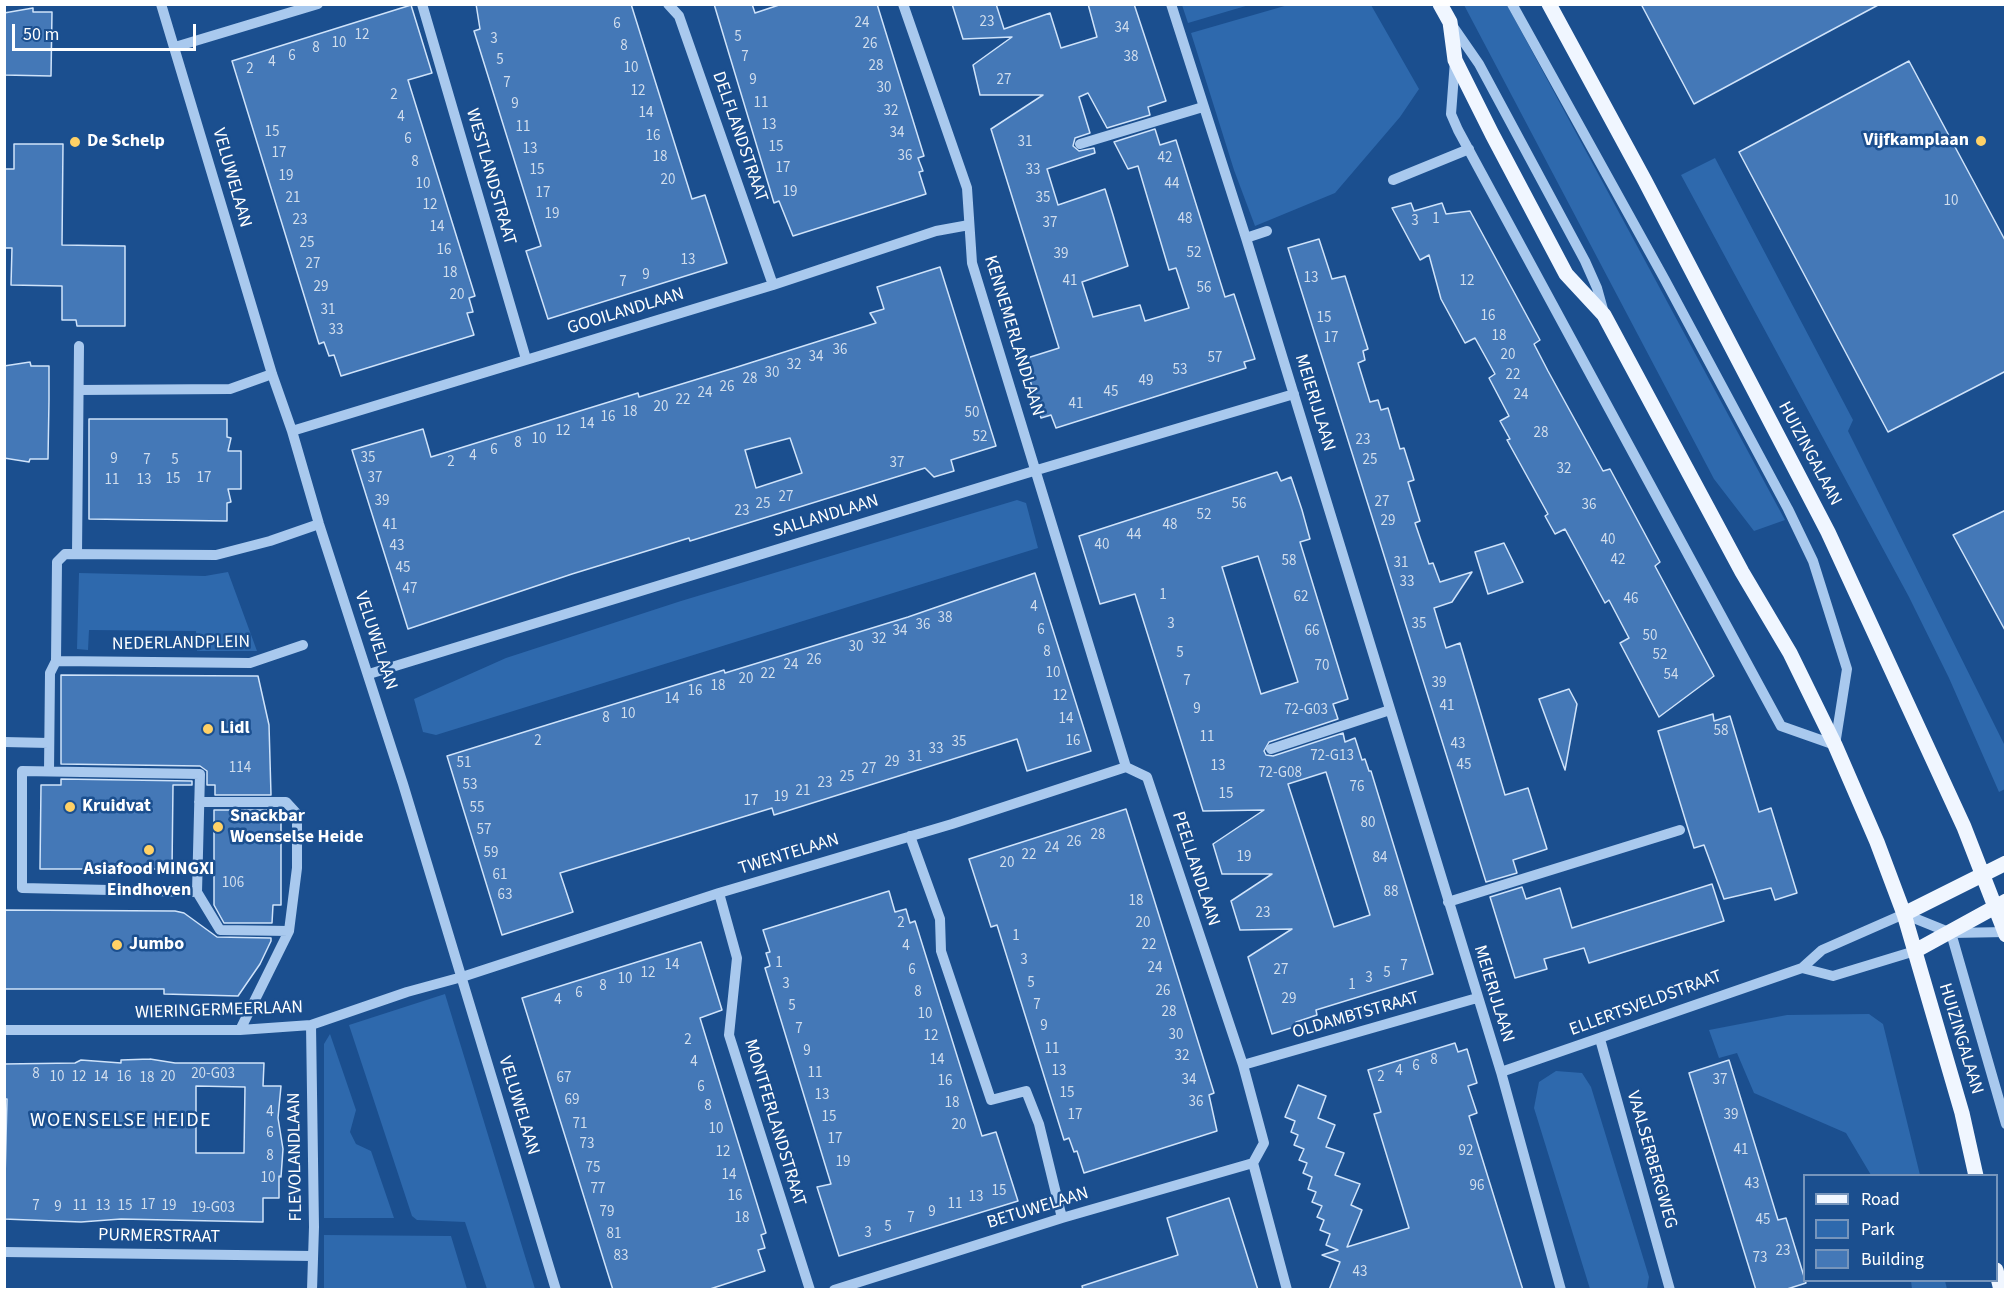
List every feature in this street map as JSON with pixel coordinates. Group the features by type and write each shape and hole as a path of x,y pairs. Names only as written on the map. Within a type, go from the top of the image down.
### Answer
{"main road":[{"name":"HUIZINGALAAN","path":"1440,4 1450,22 1455,60 1566,274 1604,315 1742,572 1790,653 1835,745 1877,842 1904,914 1962,1113 1976,1174"},
{"name":"HUIZINGALAAN","path":"1549,4 1645,181 1828,532 1984,874 2001,904 2005,933"},
{"path":"1904,914 2006,863"},
{"path":"1914,951 2001,904"}],"street":[{"name":"VELUWELAAN","path":"161,4 272,374 369,674 556,1290"},
{"path":"175,47 318,4"},
{"name":"WESTLANDSTRAAT","path":"422,4 526,358"},
{"name":"DELFLANDSTRAAT","path":"668,4 679,16 773,285"},
{"name":"KENNEMERLANDLAAN","path":"903,4 967,188 972,263 1037,470"},
{"name":"MEIERIJLAAN","path":"1171,4 1246,238 1501,1072 1561,1290"},
{"path":"1512,4 1671,290 1788,509 1813,561 1847,669 1835,745"},
{"name":"HUIZINGALAAN","path":"1450,22 1479,64 1585,261 1597,288 1604,315"},
{"name":"HUIZINGALAAN","path":"1455,60 1451,114 1781,726 1835,745"},
{"path":"1080,144 1203,107"},
{"path":"1393,180 1469,149"},
{"name":"GOOILANDLAAN","path":"292,431 526,358 773,285 936,231 969,225"},
{"path":"1246,238 1267,231"},
{"path":"77,554 79,346"},
{"path":"79,390 230,388 272,374"},
{"name":"SALLANDLAAN","path":"369,674 1294,394"},
{"path":"1037,470 1126,767"},
{"path":"49,771 50,673 56,661 57,562 65,554 216,555 319,524"},
{"name":"NEDERLANDPLEIN","path":"56,661 250,663 303,645"},
{"path":"1271,749 1390,710"},
{"path":"4,742 50,743"},
{"name":"TWENTELAAN","path":"462,977 719,893 910,836 1126,767"},
{"name":"PEELLANDLAAN","path":"1126,767 1147,777 1243,1065 1264,1143 1253,1163"},
{"path":"197,892 22,888 22,771 200,774 197,892 220,930 289,931"},
{"path":"199,802 286,802 297,814 297,868 289,931 240,1030"},
{"path":"1448,902 1680,831"},
{"path":"910,836 940,919 941,951 991,1100 1026,1091 1039,1124 1047,1165 1062,1218"},
{"name":"MONTFERLANDSTRAAT","path":"719,893 737,958 729,1035 810,1290"},
{"path":"1904,914 1951,933 2005,933"},
{"name":"ELLERTSVELDSTRAAT","path":"1501,1072 1802,968 1822,950 1904,914"},
{"name":"HUIZINGALAAN","path":"1951,933 2006,1124"},
{"path":"1802,968 1833,976 1914,951"},
{"name":"WIERINGERMEERLAAN","path":"4,1030 240,1030 311,1025 407,992 462,977"},
{"name":"OLDAMBTSTRAAT","path":"1243,1065 1477,999"},
{"name":"FLEVOLANDLAAN","path":"311,1025 312,1290"},
{"name":"VAALSERBERGWEG","path":"1600,1039 1670,1290"},
{"path":"1253,1163 1287,1290"},
{"name":"BETUWELAAN","path":"834,1290 1062,1218 1253,1163"},
{"name":"PURMERSTRAAT","path":"4,1252 313,1256"}],"green space":[{"path":"1182,4 1249,5 1188,23"},
{"path":"1288,5 1371,5 1419,89 1400,117 1335,193 1255,226 1234,170 1191,33"},
{"path":"1464,5 1507,5 1785,520 1754,531 1714,479"},
{"path":"1715,158 1853,420 1848,431 2005,746 2005,789 1999,792 1949,678 1909,597 1681,175"},
{"path":"1017,500 1026,503 1038,548 436,735 423,732 414,699 506,658 681,601"},
{"path":"228,572 257,651 197,651 196,631 89,630 88,650 77,649 79,573 205,576"},
{"path":"445,994 535,1289 487,1289 465,1222 417,1220 412,1216 349,1025"},
{"path":"1869,1014 1883,1024 1920,1174 1870,1174 1846,1133 1754,1093 1737,1053 1719,1058 1709,1030 1787,1015"},
{"path":"330,1034 356,1110 350,1132 356,1144 371,1151 394,1218 324,1218 324,1044"},
{"path":"1556,1071 1582,1073 1591,1087 1649,1277 1647,1289 1590,1289 1534,1108 1539,1082"},
{"path":"324,1235 451,1236 467,1289 324,1289"},
{"path":"1911,1282 1945,1282 1947,1289 1912,1289"}],"building":[{"path":"476,4 631,4 692,199 705,195 727,263 548,319 526,251 541,246 474,31 480,29"},
{"path":"714,4 752,4 755,13 782,4 877,4 924,156 918,158 923,171 919,172 926,194 793,236 779,201 774,203"},
{"path":"952,4 996,4 1004,29 1050,13 1061,48 1097,37 1088,4 1134,4 1166,101 1148,107 1150,115 1107,128 1088,93 1079,97 1090,133 1075,138 1073,146 1079,151 1094,148 1095,153 1047,169 1058,205 1105,189 1128,266 1082,282 1093,317 1140,305 1145,321 1189,308 1176,268 1169,270 1138,166 1128,169 1114,142 1155,129 1160,145 1176,140 1225,297 1234,294 1255,359 1244,362 1246,368 1056,428 1051,415 1041,418 1024,359 1059,348 991,129 1043,95 980,95 973,65 1012,37 963,39"},
{"path":"1641,4 1880,4 1694,104"},
{"path":"411,5 432,73 408,80 475,296 469,298 473,312 467,313 474,335 341,376 334,355 329,356 324,342 319,344 232,61"},
{"path":"33,8 33,12 52,12 51,76 4,75 4,13"},
{"path":"1909,61 2006,242 2006,371 1888,432 1739,152"},
{"path":"14,144 63,144 62,245 125,246 125,326 77,326 76,320 62,320 62,286 11,285 12,248 4,248 4,169 14,169"},
{"path":"1411,203 1414,211 1442,203 1446,214 1470,211 1540,340 1534,344 1548,371 1603,471 1610,469 1660,562 1655,566 1714,676 1659,717 1620,643 1629,638 1609,600 1605,603 1565,529 1555,534 1545,516 1548,514 1507,440 1510,439 1500,421 1509,416 1489,378 1495,374 1475,338 1465,343 1441,299 1429,255 1420,260 1392,208"},
{"path":"1319,239 1332,279 1345,276 1368,349 1363,351 1365,360 1358,363 1370,402 1378,400 1381,410 1388,408 1400,449 1404,448 1414,480 1408,482 1420,521 1415,523 1429,564 1433,563 1440,582 1472,572 1452,602 1434,608 1446,648 1460,643 1505,795 1528,788 1547,849 1513,860 1517,873 1486,882 1288,248"},
{"path":"940,267 996,446 951,460 954,471 934,477 925,468 690,541 689,538 572,574 408,629 352,450 423,429 431,457 638,393 639,397 734,368 876,323 870,313 884,309 877,287","holes":["790,438 802,473 756,488 745,450"]},
{"path":"30,362 31,366 49,366 49,400 48,459 30,459 29,462 4,458 4,366"},
{"path":"89,419 227,419 227,437 231,438 228,451 241,451 241,489 228,489 231,502 227,503 227,521 89,519"},
{"path":"1277,472 1281,481 1291,477 1310,539 1300,542 1348,699 1333,704 1338,719 1269,742 1264,751 1266,755 1273,756 1343,733 1345,742 1355,738 1362,760 1365,759 1371,771 1433,974 1316,1010 1317,1015 1296,1022 1297,1026 1272,1034 1248,957 1292,929 1240,930 1231,901 1272,874 1222,874 1213,844 1264,810 1203,811 1135,594 1100,604 1079,536","holes":["1258,556 1298,682 1261,694 1222,567","1326,772 1370,915 1334,927 1288,784"]},
{"path":"2006,510 2006,632 1953,535"},
{"path":"1504,543 1523,582 1488,594 1475,552"},
{"path":"1035,573 1091,751 1027,771 1017,739 774,815 772,808 560,873 573,912 502,935 447,756 724,670 725,673 908,617"},
{"path":"61,675 258,676 269,725 271,795 215,795 215,785 207,785 207,771 200,766 61,764"},
{"path":"1569,689 1577,704 1565,770 1539,699"},
{"path":"1713,714 1714,721 1730,716 1759,812 1771,808 1797,893 1775,900 1771,888 1724,899 1704,845 1694,848 1658,731"},
{"path":"61,779 192,781 192,785 173,785 172,869 40,869 41,785 61,785"},
{"path":"1126,809 1214,1093 1209,1095 1217,1131 1084,1173 1077,1151 1074,1152 1069,1138 1064,1140 997,925 991,927 969,859"},
{"path":"214,810 271,810 270,821 281,820 281,905 273,905 272,923 224,923 214,905"},
{"path":"1712,884 1724,921 1589,963 1584,948 1544,959 1547,969 1515,978 1490,897 1522,887 1526,899 1560,888 1572,928"},
{"path":"889,891 895,912 906,909 910,923 915,921 982,1136 996,1132 1018,1201 839,1256 817,1187 831,1184 765,968 770,966 766,953 770,952 763,930"},
{"path":"4,910 175,911 184,913 217,937 271,938 271,941 260,964 238,996 164,994 164,989 4,989"},
{"path":"701,942 722,1010 700,1018 766,1233 761,1235 765,1248 758,1250 765,1271 707,1290 613,1290 522,998"},
{"path":"1455,1043 1458,1052 1467,1049 1477,1083 1468,1086 1477,1113 1469,1116 1523,1290 1329,1290 1340,1262 1322,1255 1338,1250 1326,1245 1330,1234 1320,1230 1324,1220 1317,1217 1322,1206 1312,1202 1316,1192 1308,1189 1312,1177 1303,1173 1307,1163 1299,1160 1304,1149 1294,1145 1298,1135 1291,1132 1295,1121 1285,1117 1298,1085 1326,1096 1318,1118 1335,1125 1326,1147 1344,1153 1335,1175 1360,1184 1351,1205 1362,1210 1347,1247 1409,1228 1374,1114 1381,1112 1368,1070"},
{"path":"150,1059 175,1063 264,1063 263,1086 281,1086 278,1118 283,1149 279,1198 263,1198 263,1222 121,1219 81,1222 4,1219 7,1099 4,1099 4,1064 75,1063 81,1060 121,1063 121,1060","holes":["196,1086 245,1087 244,1153 196,1153"]},
{"path":"1729,1060 1778,1220 1786,1218 1803,1273 1803,1282 1806,1283 1784,1290 1756,1290 1689,1073"},
{"path":"1229,1198 1258,1290 1083,1290 1082,1286 1178,1255 1167,1218"}],"place":[{"name":"Vijfkamplaan","path":"1981,141"},
{"name":"De Schelp","path":"75,142"},
{"name":"Lidl","path":"208,729"},
{"name":"Kruidvat","path":"70,807"},
{"name":"Snackbar Woenselse Heide","path":"218,827"},
{"name":"Asiafood MINGXI Eindhoven","path":"149,850"},
{"name":"Jumbo","path":"117,945"}],"district":[{"name":"WOENSELSE HEIDE","path":"121,1122"}]}
